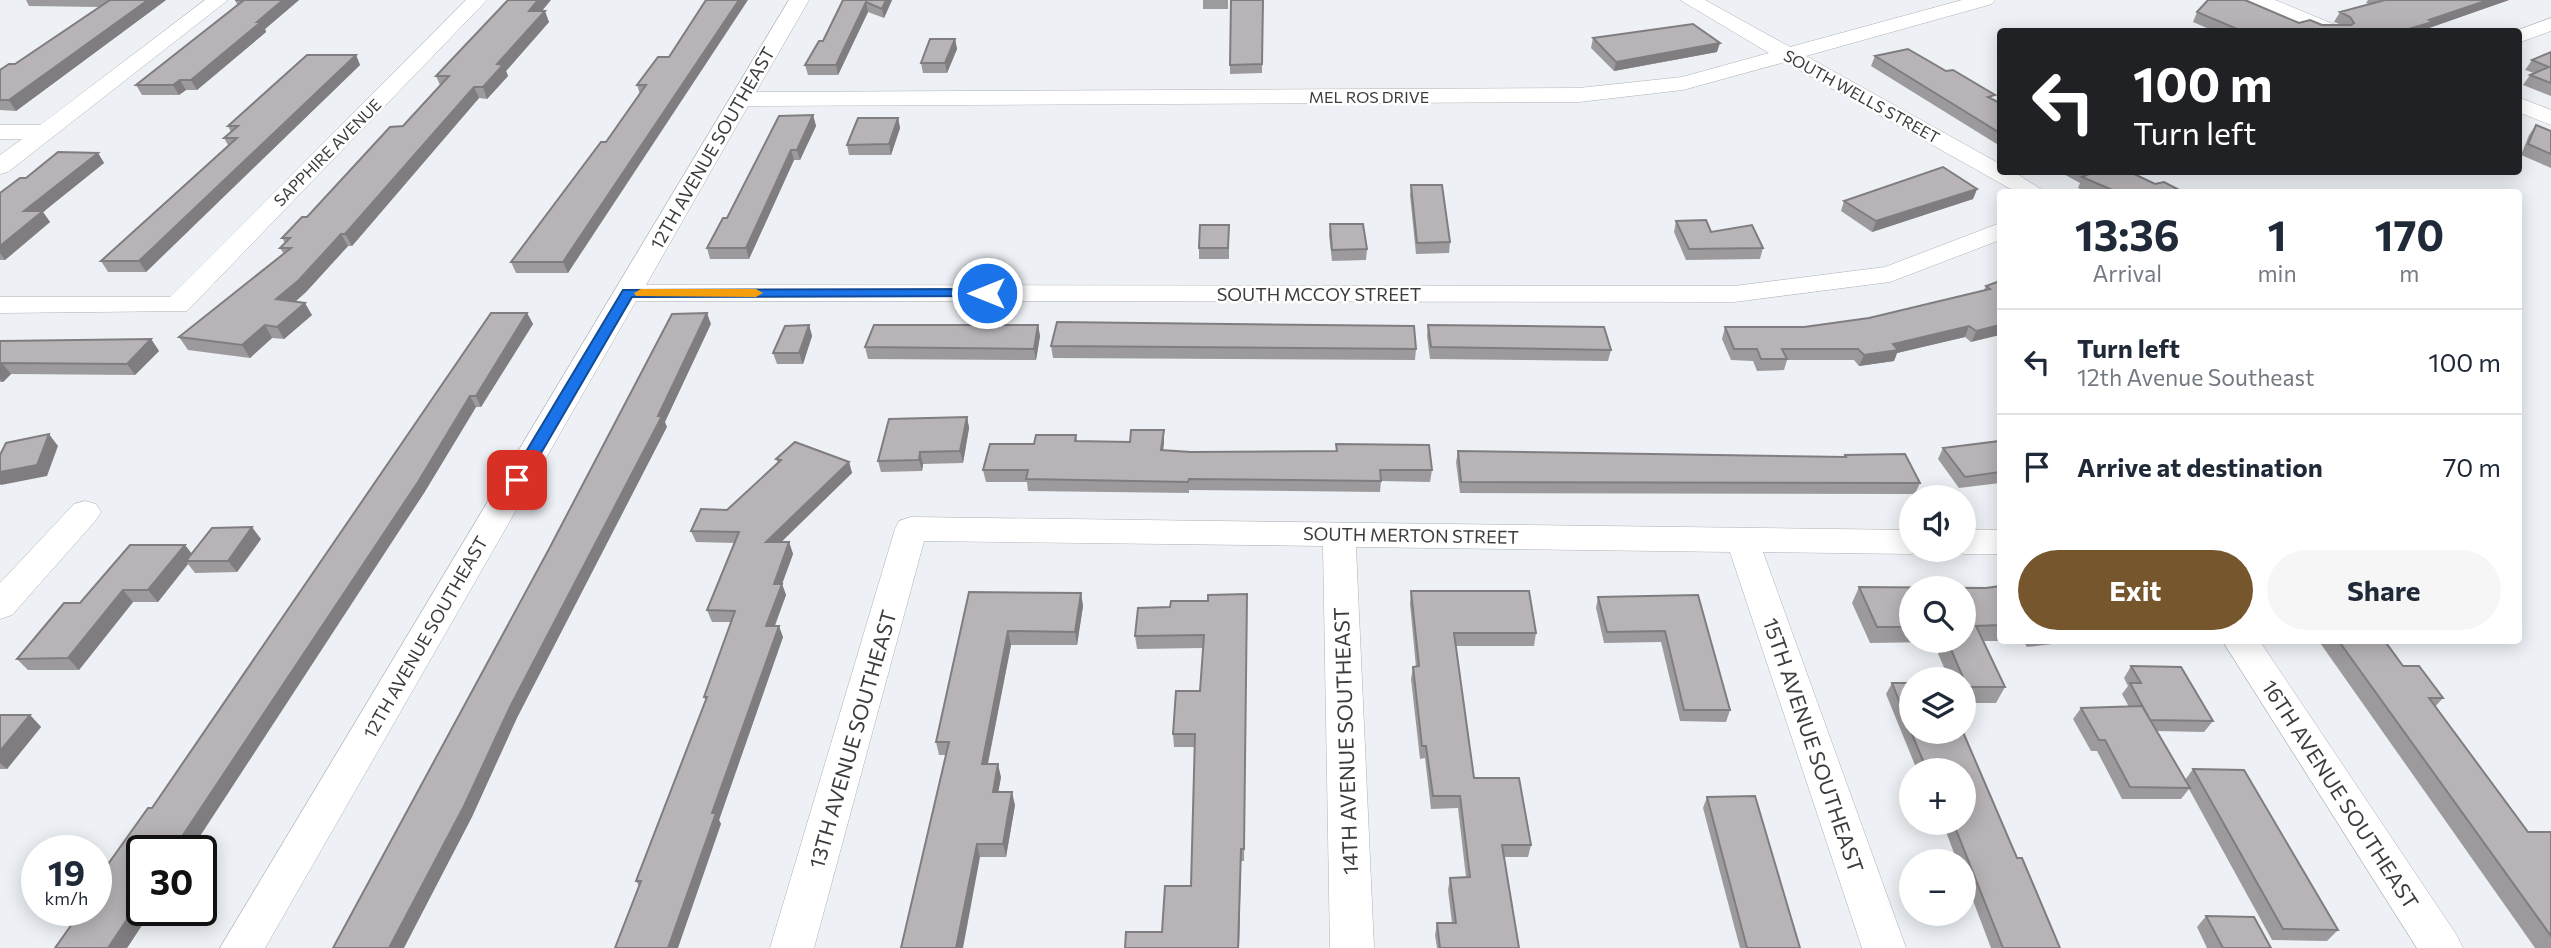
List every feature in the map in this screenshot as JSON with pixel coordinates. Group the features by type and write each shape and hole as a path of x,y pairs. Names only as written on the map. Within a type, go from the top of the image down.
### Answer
{"street":[{"path":"0,167 218,0"},
{"name":"SAPPHIRE AVENUE","path":"0,305 177,304 477,0"},
{"name":"12TH AVENUE SOUTHEAST","path":"243,948 799,0"},
{"name":"SOUTH WELLS STREET","path":"1690,0 1997,172"},
{"name":"MEL ROS DRIVE","path":"741,99 1579,95 1683,83 1985,0"},
{"path":"2258,0 2326,28"},
{"path":"2522,35 2551,24"},
{"path":"2522,106 2551,118"},
{"path":"0,132 45,132"},
{"name":"SOUTH WELLS STREET","path":"2003,175 2028,189"},
{"name":"SOUTH MCCOY STREET","path":"627,293 1734,294 1890,274 1997,232"},
{"path":"0,606 85,512"},
{"name":"SOUTH MERTON STREET","path":"911,530 1339,533 1899,542"},
{"name":"13TH AVENUE SOUTHEAST","path":"792,948 911,530"},
{"name":"14TH AVENUE SOUTHEAST","path":"1339,533 1352,948"},
{"name":"15TH AVENUE SOUTHEAST","path":"1743,541 1884,948"},
{"path":"1976,542 1997,542"},
{"name":"16TH AVENUE SOUTHEAST","path":"2243,644 2441,948"}],"building":[{"path":"110,0 148,0 9,100 0,100 0,70 9,64 15,64"},
{"path":"244,0 283,0 257,22 261,22 191,80 180,80 173,85 136,85"},
{"path":"508,0 538,0 529,11 545,11 497,64 503,65 483,87 474,87 345,234 341,234 299,280 276,299 305,303 277,327 265,325 242,345 179,337 291,248 280,248 290,238 282,238 302,217 307,217 390,127 403,126 449,76 436,76"},
{"path":"706,0 739,0 563,262 511,262 601,142 606,142 646,85 637,85 658,57 669,57"},
{"path":"843,0 886,0 882,9 866,2 836,65 805,65 819,41 823,41"},
{"path":"1231,0 1263,0 1262,64 1230,65"},
{"path":"2208,0 2245,0 2299,23 2310,20 2322,25 2351,25 2354,23 2350,17 2340,12 2385,0 2488,0 2412,28 2235,28 2197,12"},
{"path":"1693,24 1720,43 1616,62 1593,38"},
{"path":"930,39 955,39 945,63 921,63"},
{"path":"1908,49 1946,71 1953,70 1995,95 1988,97 1997,102 1997,131 1875,56"},
{"path":"2551,52 2551,83 2530,75 2549,67 2532,60"},
{"path":"307,55 356,55 139,261 101,261 237,138 224,138 238,126 228,126"},
{"path":"813,115 797,150 791,150 746,248 707,248 723,218 727,218 779,116"},
{"path":"858,118 898,118 889,144 847,145"},
{"path":"2536,125 2551,131 2551,154 2528,144"},
{"path":"58,152 98,153 24,211 43,211 0,246 0,193 20,178 26,178"},
{"path":"1943,167 1977,189 1876,221 1844,201"},
{"path":"2136,175 2155,184 2164,182 2177,189 2110,189 2082,177"},
{"path":"1411,185 1442,185 1450,242 1417,243"},
{"path":"1706,220 1711,232 1752,225 1763,248 1689,249 1676,221"},
{"path":"1330,224 1363,224 1367,249 1332,250"},
{"path":"1200,225 1229,225 1228,248 1199,248"},
{"path":"1997,282 1997,326 1976,331 1969,326 1893,344 1898,350 1864,355 1858,349 1782,349 1787,359 1761,359 1757,349 1734,349 1725,327 1804,327 1869,318 1990,289 1986,286"},
{"path":"491,313 527,313 476,396 470,396 418,482 183,835 129,835 148,808 152,808"},
{"path":"707,313 658,416 662,416 510,707 464,806 389,948 333,948 549,549 672,314"},
{"path":"1057,322 1414,326 1416,349 1051,346"},
{"path":"809,325 799,353 773,353 785,326"},
{"path":"874,325 1038,325 1034,349 865,347"},
{"path":"1428,325 1604,327 1611,350 1431,347"},
{"path":"151,339 127,364 0,365 0,341"},
{"path":"967,417 960,451 920,452 919,460 878,461 889,419"},
{"path":"1131,430 1164,430 1161,450 1191,452 1337,451 1336,444 1429,445 1432,470 1380,470 1381,481 1189,479 1188,482 1026,479 1028,470 983,470 990,444 1034,444 1036,435 1076,435 1075,441 1130,442"},
{"path":"49,434 37,465 0,472 0,455 6,443"},
{"path":"1997,441 1997,472 1965,477 1943,448"},
{"path":"795,442 849,462 766,542 789,542 774,584 782,584 766,626 779,626 712,813 716,813 668,948 615,948 641,881 636,881 707,697 704,697 735,611 707,610 739,532 691,531 701,509 727,510 781,460 776,459"},
{"path":"1458,451 1846,457 1845,455 1905,454 1920,483 1461,482"},
{"path":"252,527 228,561 186,561 212,528"},
{"path":"130,545 185,545 148,590 123,590 68,658 17,659 64,603 80,603"},
{"path":"1997,586 1997,625 1976,626 1976,588"},
{"path":"1859,587 1899,587 1899,627 1877,627"},
{"path":"1411,591 1529,591 1536,633 1454,633 1474,778 1519,778 1531,845 1502,845 1519,948 1440,948 1437,923 1456,923 1450,878 1470,877 1460,796 1433,796 1426,746 1422,746 1413,667 1419,666"},
{"path":"969,592 1081,593 1075,632 1008,631 982,764 998,764 993,792 1012,792 1003,844 977,844 956,948 901,948 949,742 936,742"},
{"path":"1247,594 1244,849 1241,849 1238,948 1125,948 1126,932 1162,932 1165,886 1191,886 1195,734 1173,734 1176,691 1200,691 1204,635 1135,636 1138,608 1170,607 1171,601 1208,601 1208,595"},
{"path":"1698,595 1730,710 1684,710 1665,631 1607,632 1598,597"},
{"path":"1976,626 2005,687 1976,687 1976,667 1958,667 1953,653 1976,653"},
{"path":"2341,644 2387,644 2403,666 2419,666 2443,698 2429,698 2528,832 2551,832 2551,936"},
{"path":"2131,666 2181,667 2213,721 2150,720 2130,683 2141,683"},
{"path":"1892,683 1899,683 1899,700"},
{"path":"2142,706 2190,788 2130,787 2105,740 2099,740 2081,708"},
{"path":"0,715 30,715 0,751"},
{"path":"1916,744 1968,744 1974,758 1922,758"},
{"path":"1976,762 2017,858 2022,858 2060,948 2003,948 1976,880 1976,849 1964,849 1958,835 1976,835"},
{"path":"2193,769 2244,770 2338,930 2283,929"},
{"path":"1755,796 1800,948 1747,948 1707,797"},
{"path":"126,839 126,921 108,948 55,948 71,926 112,926 112,859"},
{"path":"2206,916 2254,917 2271,948 2223,948"}],"slow traffic":[{"path":"641,293 756,293"}],"route":[{"path":"517,480 627,293 987,293"}]}
